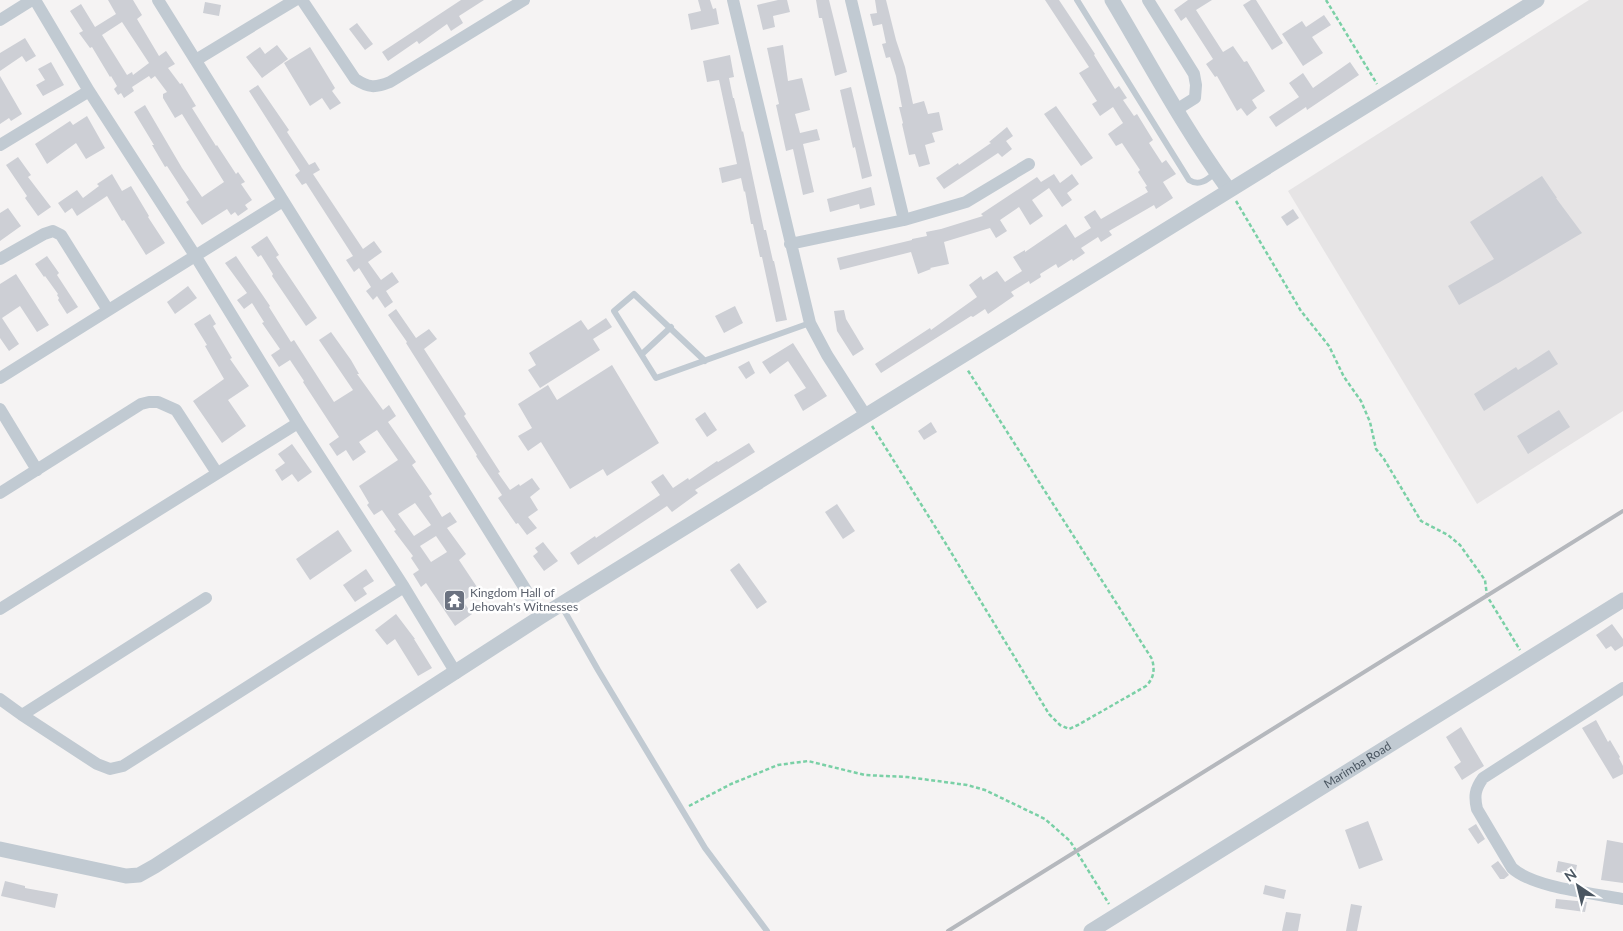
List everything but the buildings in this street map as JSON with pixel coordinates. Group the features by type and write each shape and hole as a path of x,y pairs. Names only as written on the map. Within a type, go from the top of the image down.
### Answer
{"street":[{"path":"0,20 34,0 89,91 196,257 456,673"},
{"path":"158,0 542,616"},
{"path":"196,60 294,0"},
{"path":"302,0 355,79 365,86 379,87 524,0"},
{"path":"733,0 810,323 827,355 866,416"},
{"path":"851,0 904,220"},
{"path":"1112,0 1176,110 1229,190"},
{"path":"1148,0 1194,74 1196,85 1195,98 1176,110"},
{"path":"0,849 126,876 139,875 561,604 1537,0"},
{"path":"0,145 89,91"},
{"path":"790,244 904,220 966,202 1029,164"},
{"path":"0,378 283,201"},
{"path":"0,259 44,234 53,231 61,236 108,310"},
{"path":"0,493 140,404 149,402 158,402 176,410 217,474"},
{"path":"0,409 37,470"},
{"path":"0,609 298,423"},
{"path":"0,699 97,764 110,768 123,766 404,588"},
{"path":"22,715 206,598"},
{"name":"Marimba Road","path":"1091,931 1623,600"},
{"path":"1623,688 1483,778 1475,791 1477,809 1512,868 1518,873 1547,884 1623,899"}],"lane":[{"path":"1077,0 1189,180 1194,183 1201,182 1216,172"},
{"path":"705,361 634,294 614,311 656,378 705,361 810,323"},
{"path":"642,354 671,327"},
{"path":"561,604 598,670 710,855 767,931"}],"path":[{"path":"1326,0 1384,96"},
{"path":"1229,190 1301,311 1329,346 1344,377 1361,400 1370,422 1376,449 1421,521 1448,535 1460,545 1485,580 1487,596 1526,660"},
{"path":"866,416 952,553 1049,714 1060,725 1070,729 1146,686 1151,681 1153,674 1152,659 959,357"},
{"path":"682,810 731,784 778,765 808,761 865,775 907,777 968,785 985,790 1045,820 1070,841 1117,915"}],"shaded area":[{"path":"1589,0 1623,0 1623,411 1477,504 1288,191"}],"railway":[{"path":"948,931 1623,511"}],"place":[{"name":"Kingdom Hall of Jehovah's Witnesses","path":"454,600"}]}
